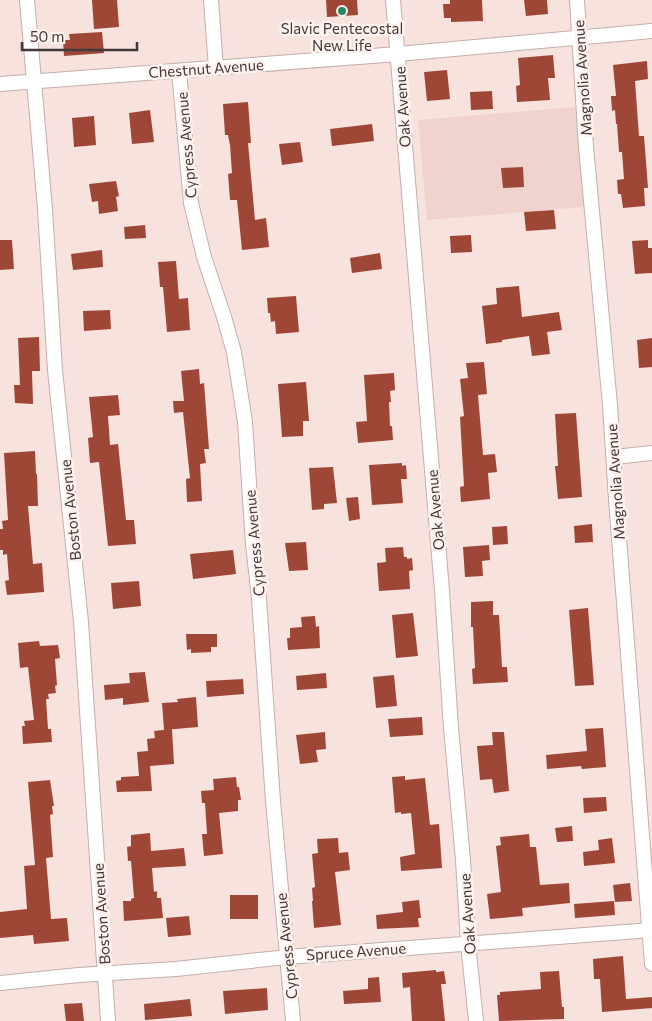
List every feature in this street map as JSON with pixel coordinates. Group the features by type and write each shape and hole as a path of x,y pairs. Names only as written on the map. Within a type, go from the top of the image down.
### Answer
{"street":[{"name":"Boston Avenue","path":"27,0 45,209 55,370 81,622 108,1021"},
{"path":"211,0 216,68"},
{"name":"Oak Avenue","path":"393,0 442,591 468,943 476,1021"},
{"name":"Magnolia Avenue","path":"577,0 586,147 614,456 651,930 652,964"},
{"name":"Chestnut Avenue","path":"0,84 398,54 652,31"},
{"name":"Cypress Avenue","path":"179,71 191,203 204,257 234,352 245,422 273,801 294,1021"},
{"path":"614,456 652,453"},
{"name":"Spruce Avenue","path":"0,983 176,969 287,957 651,930"}],"shaded area":[{"path":"576,107 584,207 427,220 418,120"}],"building":[{"path":"92,0 117,0 119,27 94,29"},
{"name":"Slavic Pentecostal New Life","path":"326,0 357,0 358,15 327,17"},
{"path":"450,0 482,0 483,21 451,22 451,18 444,18 443,4 450,4"},
{"path":"524,0 547,0 548,14 526,16"},
{"path":"102,32 104,53 64,56 63,40 70,40 69,34"},
{"path":"553,55 555,78 548,78 550,100 517,102 516,86 520,85 518,58"},
{"path":"647,61 648,79 635,81 639,136 644,136 648,188 644,188 645,206 623,208 621,194 618,194 617,180 624,179 622,152 619,152 615,110 612,111 611,96 616,96 613,65"},
{"path":"447,70 450,99 427,101 424,72"},
{"path":"492,91 493,109 471,110 470,92"},
{"path":"248,102 251,143 248,143 255,220 266,218 269,247 242,250 237,200 230,200 228,174 232,173 230,145 228,135 225,135 223,104"},
{"path":"150,110 154,142 132,144 129,113"},
{"path":"94,116 96,145 74,147 72,118"},
{"path":"372,124 374,141 332,146 330,129"},
{"path":"300,142 303,162 282,165 279,144"},
{"path":"523,167 524,187 503,188 501,168"},
{"path":"116,181 119,196 116,197 118,211 99,214 98,201 92,202 89,184"},
{"path":"554,210 556,229 526,231 524,212"},
{"path":"145,225 146,238 125,239 124,227"},
{"path":"471,235 472,252 451,253 450,236"},
{"path":"0,240 12,240 14,269 0,270"},
{"path":"648,240 648,248 652,248 652,273 635,274 632,241"},
{"path":"102,250 103,267 73,270 71,254"},
{"path":"380,253 382,269 352,273 350,258"},
{"path":"176,261 179,299 188,298 190,330 167,332 163,287 160,287 158,262"},
{"path":"519,286 522,317 559,312 562,330 547,332 550,354 532,356 529,336 486,344 482,306 497,304 496,288"},
{"path":"296,296 299,332 276,334 275,321 271,322 270,313 268,313 267,298"},
{"path":"110,310 111,329 84,331 83,311"},
{"path":"39,337 40,371 32,371 33,404 15,403 14,385 20,385 18,338"},
{"path":"652,338 652,367 639,368 637,340"},
{"path":"484,362 487,394 478,395 483,455 495,454 497,472 488,473 490,499 461,502 460,487 464,486 460,417 464,416 460,379 468,378 466,363"},
{"path":"199,369 200,384 204,383 209,449 204,449 206,463 200,464 202,501 187,502 186,479 190,478 183,412 174,413 173,401 184,401 181,371"},
{"path":"394,373 395,390 390,391 391,402 389,402 390,426 392,426 393,440 358,443 356,422 367,421 364,375"},
{"path":"306,382 309,421 303,421 303,436 282,437 278,384"},
{"path":"118,395 120,415 108,416 110,445 118,444 126,520 134,520 136,544 108,546 99,462 90,463 88,438 93,437 89,397"},
{"path":"576,413 582,497 558,499 555,466 558,466 555,414"},
{"path":"35,451 38,506 28,506 33,564 42,563 44,592 7,595 5,581 9,580 7,554 3,555 3,550 0,550 0,529 3,529 2,521 8,520 4,453"},
{"path":"402,463 402,466 406,465 407,479 401,479 403,503 372,505 369,465"},
{"path":"333,467 337,503 324,504 324,509 312,510 309,468"},
{"path":"358,497 360,519 349,521 346,498"},
{"path":"592,524 593,542 575,543 574,526"},
{"path":"507,526 508,544 493,545 492,527"},
{"path":"306,542 308,570 289,571 285,543"},
{"path":"489,545 490,560 482,561 483,576 465,577 463,547"},
{"path":"403,547 404,557 407,557 407,559 412,558 413,570 409,571 410,589 379,591 377,563 386,562 385,548"},
{"path":"233,550 236,574 193,579 190,554"},
{"path":"139,581 141,606 113,609 111,583"},
{"path":"493,601 493,615 499,615 502,667 507,667 508,682 473,684 472,669 475,668 473,627 471,627 471,602"},
{"path":"588,608 594,685 575,686 569,610"},
{"path":"413,613 418,656 396,658 392,615"},
{"path":"315,616 316,627 319,626 320,648 288,650 287,638 290,638 290,628 302,627 301,617"},
{"path":"186,634 217,634 217,647 211,647 211,652 191,653 191,649 187,650"},
{"path":"39,641 40,646 58,645 60,658 55,659 56,693 48,694 49,699 46,699 48,729 51,729 52,742 23,744 22,726 25,726 24,721 34,720 28,667 20,668 18,643"},
{"path":"145,672 149,702 123,705 123,698 105,700 104,685 130,683 129,673"},
{"path":"326,673 327,688 297,690 296,676"},
{"path":"394,675 397,706 376,708 373,677"},
{"path":"243,679 244,694 207,697 206,681"},
{"path":"196,697 198,727 164,730 162,703 178,702 177,699"},
{"path":"422,717 423,735 390,737 388,719"},
{"path":"603,728 606,767 582,769 581,766 547,769 546,755 587,751 585,729"},
{"path":"172,729 174,764 150,766 152,791 117,792 116,781 121,780 121,777 139,776 137,752 148,751 147,739 155,738 154,731"},
{"path":"325,732 326,749 316,750 318,762 300,764 296,735"},
{"path":"492,732 504,732 509,791 494,793 492,779 480,780 477,746 493,745"},
{"path":"405,776 405,780 425,778 430,825 439,824 442,868 401,871 400,857 415,854 411,813 395,813 392,777"},
{"path":"236,777 241,800 238,800 238,811 219,813 223,854 204,856 202,834 207,834 205,803 202,803 201,791 214,790 213,779"},
{"path":"50,780 54,806 52,806 53,814 50,815 53,857 46,858 51,919 67,918 69,941 34,944 33,935 0,938 0,912 27,909 24,866 35,865 28,782"},
{"path":"606,797 607,811 584,813 583,798"},
{"path":"572,826 573,841 557,842 555,828"},
{"path":"150,833 151,851 184,848 186,866 152,868 154,892 157,891 157,898 161,898 163,918 124,921 123,901 131,901 134,898 131,861 128,861 127,847 131,846 131,835"},
{"path":"529,834 530,847 536,847 540,885 569,883 570,903 522,908 523,916 490,919 487,894 501,892 496,846 501,845 500,837"},
{"path":"338,838 339,853 348,852 350,870 335,872 341,925 314,928 312,888 315,887 312,854 318,853 317,839"},
{"path":"612,838 615,863 584,866 583,852 599,850 598,840"},
{"path":"630,883 632,901 615,902 613,885"},
{"path":"230,895 258,895 258,919 230,919"},
{"path":"419,900 421,918 418,918 419,927 377,929 376,915 403,912 402,902"},
{"path":"614,901 615,915 575,918 574,904"},
{"path":"189,916 191,935 168,937 166,918"},
{"path":"623,956 626,999 652,997 652,1008 602,1012 600,979 594,979 593,959"},
{"path":"436,970 436,972 444,971 446,984 441,984 445,1021 412,1021 410,987 403,988 402,973"},
{"path":"559,971 564,1019 499,1021 497,995 500,995 500,992 541,989 540,972"},
{"path":"379,977 381,1002 344,1004 343,991 368,989 368,978"},
{"path":"267,988 268,1010 225,1014 223,991"},
{"path":"190,999 192,1016 145,1020 144,1004"},
{"path":"82,1003 84,1021 66,1021 64,1004"}],"place":[{"name":"Slavic Pentecostal New Life","path":"342,11"}]}
